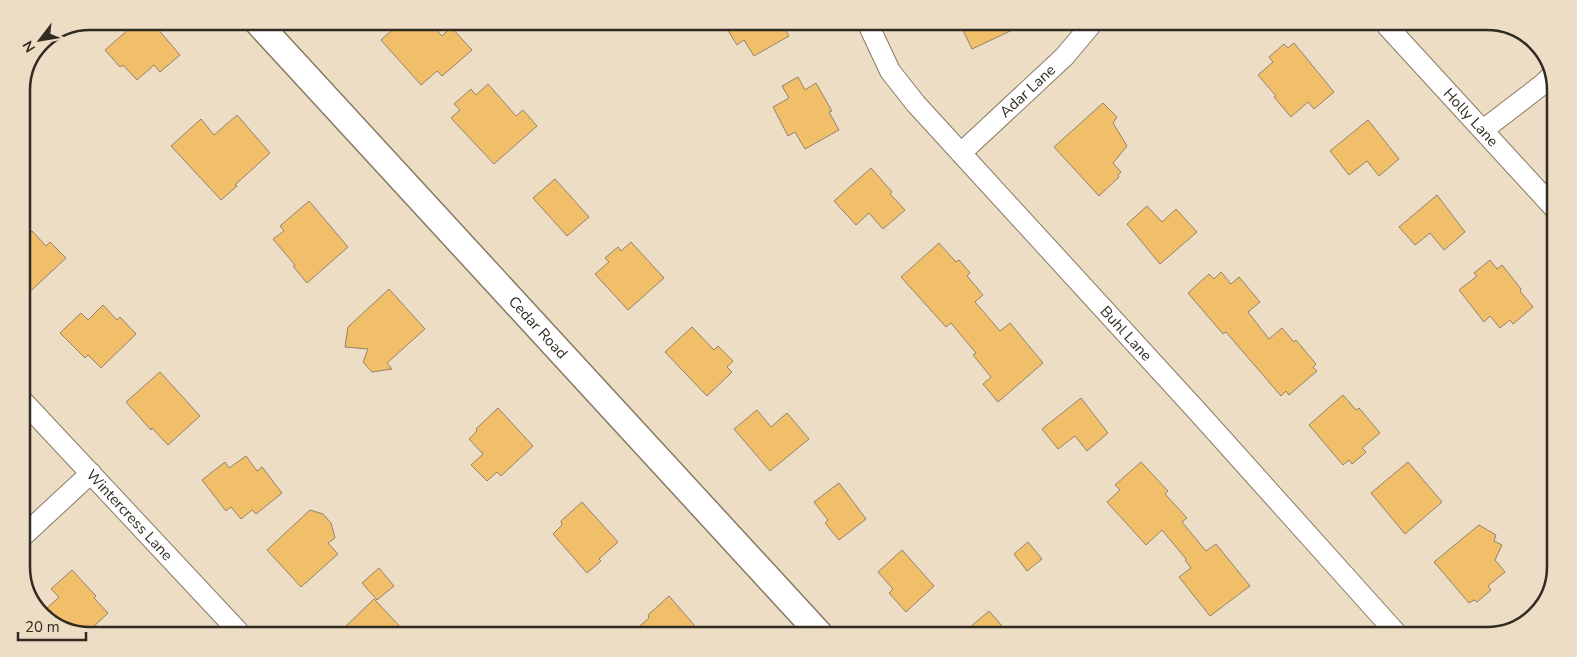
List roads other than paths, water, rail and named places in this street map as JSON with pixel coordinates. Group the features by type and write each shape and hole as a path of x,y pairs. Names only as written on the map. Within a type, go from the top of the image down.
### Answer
{"street":[{"name":"Cedar Road","path":"264,30 813,627"},
{"name":"Buhl Lane","path":"871,30 890,71 916,104 1197,411 1391,627"},
{"name":"Adar Lane","path":"961,152 1064,58 1087,30"},
{"name":"Holly Lane","path":"1391,30 1547,200"},
{"path":"1483,130 1546,81"},
{"name":"Wintercress Lane","path":"30,408 234,627"},
{"path":"30,530 91,473"}]}
